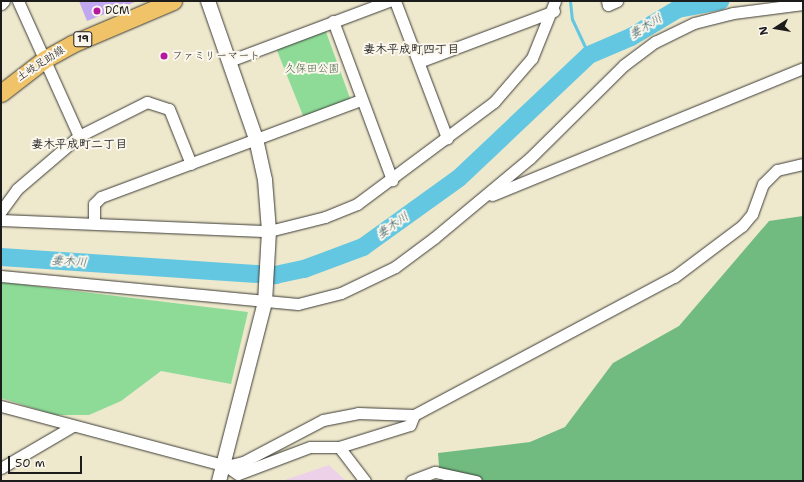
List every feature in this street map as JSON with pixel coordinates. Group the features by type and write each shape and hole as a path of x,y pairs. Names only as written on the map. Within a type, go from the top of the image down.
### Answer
{"main road":[{"name":"土岐足助線","path":"1,93 45,59 98,32 173,1"}],"street":[{"path":"1,4 4,1"},
{"path":"18,1 79,136"},
{"path":"208,1 256,139 265,180 269,231 265,302 226,466 219,481"},
{"path":"229,61 389,1"},
{"path":"395,1 421,61 447,138"},
{"path":"607,1 608,5 617,1"},
{"path":"1,276 298,304 361,284 395,267 484,198 530,158 624,65 655,42 694,23 733,13 803,4"},
{"path":"421,61 555,6"},
{"path":"1,220 269,231 290,228 357,204 392,180 494,102 532,58 555,6"},
{"path":"333,21 360,100 392,180"},
{"path":"484,198 803,68"},
{"path":"94,223 94,204 101,197 360,100"},
{"path":"1,211 16,189 79,136 147,102 169,109 190,164"},
{"path":"226,466 243,462 323,420 358,413 414,415 674,277 742,226 752,214 763,184 777,170 803,164"},
{"path":"1,406 226,466 238,474 310,447 339,447 410,424 414,415"},
{"path":"1,468 73,426"},
{"path":"339,447 364,481"},
{"path":"411,481 435,472 476,481"}],"shaded area":[{"path":"329,465 346,481 282,481"}],"green space":[{"name":"久保田公園","path":"325,29 351,101 304,118 276,48"},
{"path":"803,216 803,481 440,481 438,453 530,442 565,427 613,363 679,326 769,221"},
{"path":"1,282 248,312 231,384 161,371 121,401 89,415 55,415 1,398"}],"building":[{"name":"DCM","path":"79,1 135,1 135,2 87,21"}],"waterway":[{"path":"570,1 572,19 589,55"},
{"name":"妻木川","path":"1,257 275,275 304,269 363,247 459,178 589,55 631,37 678,9 720,1"}],"place":[{"name":"DCM","path":"97,11"},
{"name":"ファミリーマート","path":"164,56"}],"district":[{"name":"妻木平成町四丁目","path":"411,50"},
{"name":"妻木平成町二丁目","path":"79,145"}]}
